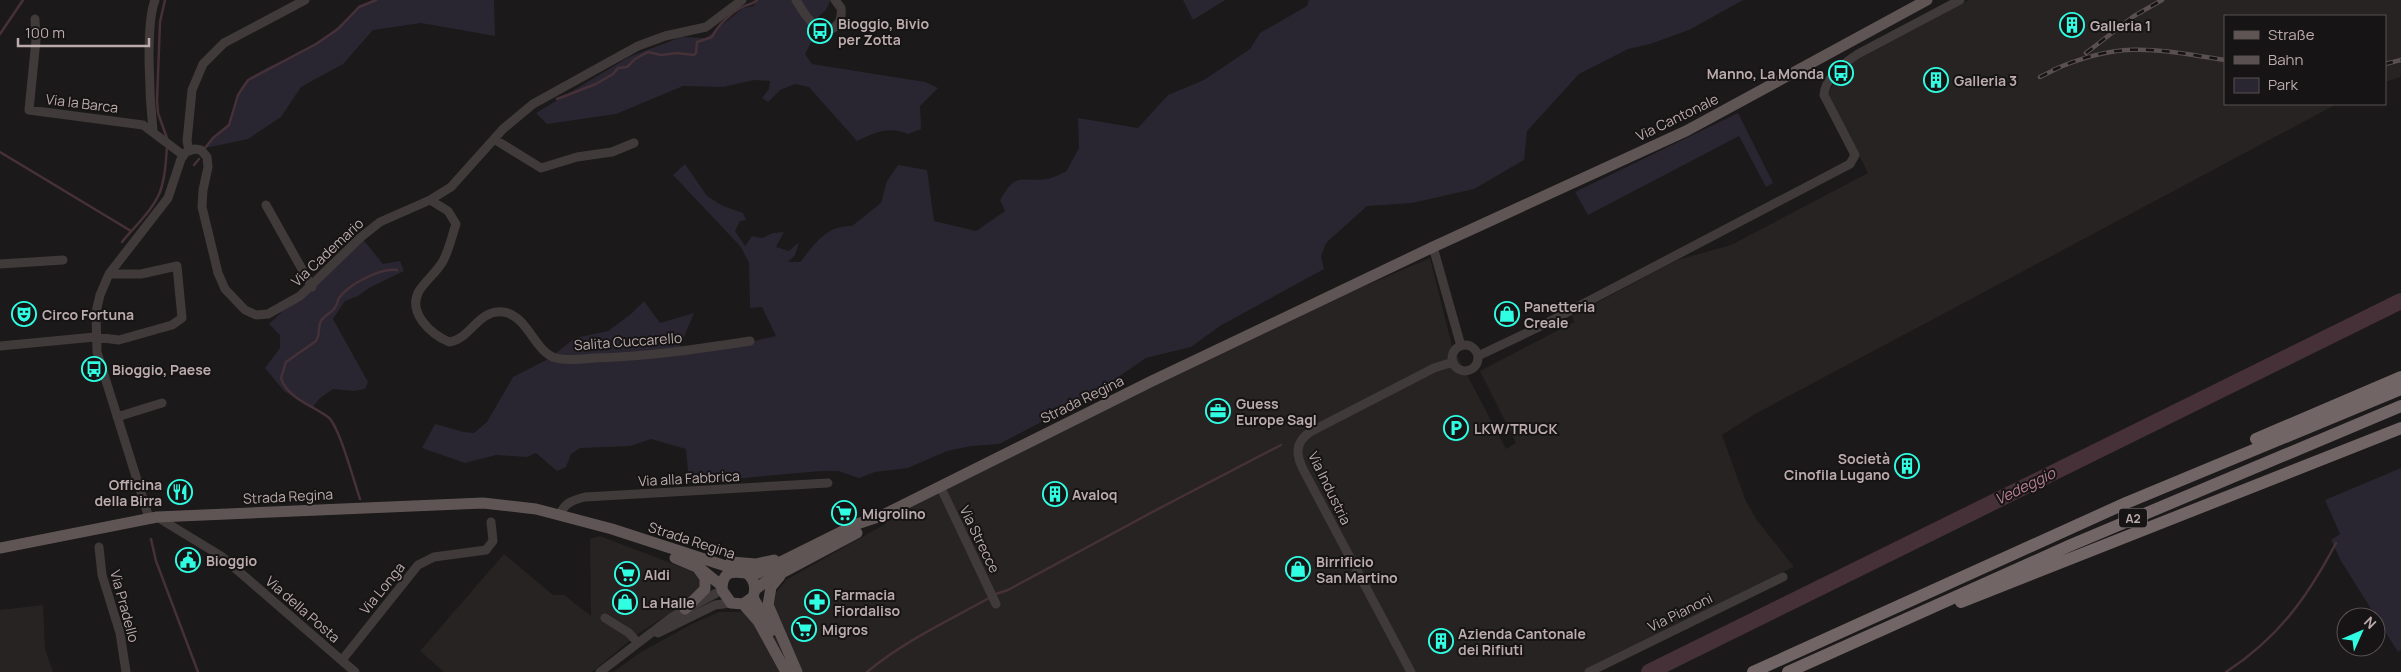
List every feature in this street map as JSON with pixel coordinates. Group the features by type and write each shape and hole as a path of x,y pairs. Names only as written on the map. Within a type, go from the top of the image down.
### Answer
{"highway":[{"name":"A2","path":"1753,672 2126,503 2158,482 2399,381"},
{"name":"A2","path":"1788,672 2138,515 2401,406"},
{"name":"A2","path":"1867,636 1923,618 2401,428"}],"main road":[{"name":"Via Cantonale","path":"1433,247 1686,131 1927,0"},
{"name":"Strada Regina","path":"0,548 153,518 473,503 524,506 612,530 742,571 759,573 857,524 881,516 1152,381 1433,247"},
{"path":"786,672 758,622 750,597 753,579 742,571 725,577 722,588 731,602 750,597 760,584 860,531 881,516"},
{"name":"Strada Regina","path":"578,521 609,535 692,565 710,575 722,588"},
{"path":"612,530 640,533 718,558 749,564 770,561 825,540"},
{"path":"685,609 702,595 706,585 703,575 692,565"},
{"path":"787,570 771,587 768,604 798,672"},
{"path":"750,597 793,672"}],"street":[{"path":"153,518 117,417 97,352 95,337 97,304 109,274 118,260 163,206 173,187 186,152 190,103 195,78 202,64 224,43 305,0"},
{"name":"Via Cademario","path":"186,152 201,150 207,157 208,167 202,199 204,219 222,282 236,302 251,314 262,315 287,305 312,287 376,225 402,211 430,200 458,181 494,139 520,114 542,98 649,41 706,27 742,0"},
{"path":"796,0 812,22 825,30 832,28 840,20 841,8 835,0"},
{"path":"1478,356 1541,326 1850,164 1855,155 1824,95 1825,88 1843,64 1858,54 1960,0"},
{"path":"153,1 151,17 150,101 153,131"},
{"name":"Via la Barca","path":"35,19 36,39 29,110 143,126 153,131 167,144 186,152"},
{"path":"494,139 541,168 577,156 612,152 634,143"},
{"name":"Salita Cuccarello","path":"430,200 448,211 456,224 445,258 438,270 420,290 416,299 417,311 421,321 428,329 449,342 461,339 472,326 485,316 502,311 509,313 530,330 540,346 555,358 616,358 750,342"},
{"path":"266,206 312,287"},
{"path":"1433,247 1461,346"},
{"path":"0,264 63,260"},
{"path":"0,346 95,337 119,340 172,325 180,320 177,266 141,274 109,274"},
{"path":"1461,346 1474,348 1478,356 1476,365 1470,370 1458,369 1453,362 1453,354 1461,346"},
{"name":"Via Industria","path":"1410,672 1298,460 1297,449 1300,440 1310,432 1434,368 1453,362"},
{"path":"117,417 162,403"},
{"name":"Via alla Fabbrica","path":"560,515 562,509 569,502 585,497 828,483"},
{"name":"Via Strecce","path":"940,486 996,604"},
{"name":"Via della Posta","path":"153,518 221,556 355,672"},
{"name":"Via Longa","path":"342,660 418,565 434,557 486,550 493,542 491,522"},
{"name":"Via Pradello","path":"98,547 103,580 120,633 126,672"},
{"name":"Via Pianoni","path":"1589,672 1783,577"},
{"path":"600,672 685,609 722,588"},
{"path":"646,638 715,605 731,602"},
{"path":"606,618 629,634 638,643"}],"shaded area":[{"path":"1969,0 2401,0 2401,77 2386,82 2386,15 2224,15 2224,105 2335,105 1755,414 1722,435 1745,499 1756,519 1794,567 1783,572 1782,576 1595,672 613,672 641,652 692,624 719,612 740,612 774,595 786,580 885,524 881,516 1243,338 1430,258 1452,346 1506,449 1516,443 1480,371 1574,322 1572,316 1677,260 1731,245 1868,173 1829,96 1830,90 1845,68"},
{"path":"600,536 692,571 702,582 696,596 638,634 592,672 444,672 420,651 504,554 553,595 564,595 591,616 590,539"},
{"path":"43,605 45,649 53,672 0,672 0,610"}],"green space":[{"path":"376,0 494,0 495,36 421,23 373,30 343,64 301,87 281,117 248,139 205,148 230,123 237,96 247,81 263,70 318,43 353,13"},
{"path":"756,0 831,0 825,11 812,22 813,39 805,54 812,64 925,82 938,88 920,106 921,129 908,134 895,130 882,131 857,141 809,87 795,84 780,90 768,102 762,98 769,89 770,81 754,80 723,87 683,86 616,114 547,124 536,113 629,57 681,37 706,38 743,8 754,6"},
{"path":"1183,0 1225,0 1193,20"},
{"path":"1309,0 1743,0 1689,30 1650,44 1628,49 1579,74 1527,131 1524,160 1474,189 1412,203 1367,206 1326,243 1321,256 1324,269 1220,326 1191,347 1146,358 1086,399 999,444 971,446 947,451 908,468 875,472 859,478 838,471 821,471 689,483 686,449 651,439 630,446 580,448 571,454 566,467 557,471 536,453 527,457 496,455 465,463 422,448 435,424 474,433 487,422 513,377 550,358 575,338 608,331 631,314 644,301 660,323 694,313 678,351 737,345 776,336 762,307 750,308 749,263 741,247 673,175 685,164 707,196 723,206 743,213 746,220 740,221 735,231 745,246 752,236 762,238 773,233 784,232 776,247 789,251 799,242 795,255 788,262 800,262 816,242 828,232 852,226 881,203 887,181 898,165 927,170 934,221 976,231 1005,211 1000,200 1015,181 1047,179 1066,172 1079,148 1078,118 1138,128 1168,95 1204,80 1250,49 1260,33 1307,6"},
{"path":"1738,113 1773,183 1766,187 1739,136 1588,215 1575,192"},
{"path":"361,237 383,264 400,261 404,271 345,301 333,319 368,382 365,389 354,391 333,389 320,398 312,408 284,391 265,368 280,348 280,335 269,324"},
{"path":"2401,468 2401,650 2398,652 2386,633 2386,607 2370,607 2341,561 2331,540 2340,534 2325,500"}],"waterway":[{"path":"0,34 23,0"},
{"path":"165,0 160,22 157,100 158,113 168,141"},
{"path":"205,148 213,138 229,125 238,95 248,80 316,44 338,29 359,7 376,0"},
{"path":"557,99 596,84 613,74 618,68 627,67 635,59 648,52 661,55 677,53 694,55 697,42 712,37 729,16 757,0"},
{"path":"122,242 157,199 164,176 167,146"},
{"path":"0,152 131,231"},
{"path":"194,165 199,159"},
{"path":"360,499 341,442 332,422 328,417 288,391 281,378 286,362 316,341 321,321 335,308 339,298 350,287 374,274 397,270"},
{"name":"Vedeggio","path":"1649,672 2401,301"},
{"path":"996,594 1008,590 1281,445"},
{"path":"151,539 156,561 198,672"},
{"path":"2226,672 2261,645 2290,615 2314,582 2336,543"},
{"path":"867,672 911,641 989,598"}],"railway":[{"path":"2086,53 2134,16 2162,0"},
{"path":"2053,70 2099,54 2119,51 2158,50 2224,60"},
{"path":"2386,64 2401,60"},
{"path":"2040,77 2060,67"}],"place":[{"name":"Galleria 1","path":"2072,25"},
{"name":"Bioggio, Bivio per Zotta","path":"820,31"},
{"name":"Manno, La Monda","path":"1841,73"},
{"name":"Galleria 3","path":"1936,80"},
{"name":"Circo Fortuna","path":"24,314"},
{"name":"Panetteria Creale","path":"1507,314"},
{"name":"Bioggio, Paese","path":"94,369"},
{"name":"Guess Europe Sagl","path":"1218,411"},
{"name":"LKW/TRUCK","path":"1456,428"},
{"name":"Società Cinofila Lugano","path":"1907,466"},
{"name":"Officina della Birra","path":"180,492"},
{"name":"Avaloq","path":"1055,494"},
{"name":"Migrolino","path":"844,513"},
{"name":"Bioggio","path":"188,560"},
{"name":"Birrificio San Martino","path":"1298,569"},
{"name":"Aldi","path":"627,574"},
{"name":"La Halle","path":"625,602"},
{"name":"Farmacia Fiordaliso","path":"817,602"},
{"name":"Migros","path":"804,629"},
{"name":"Azienda Cantonale dei Rifiuti","path":"1441,641"}]}
